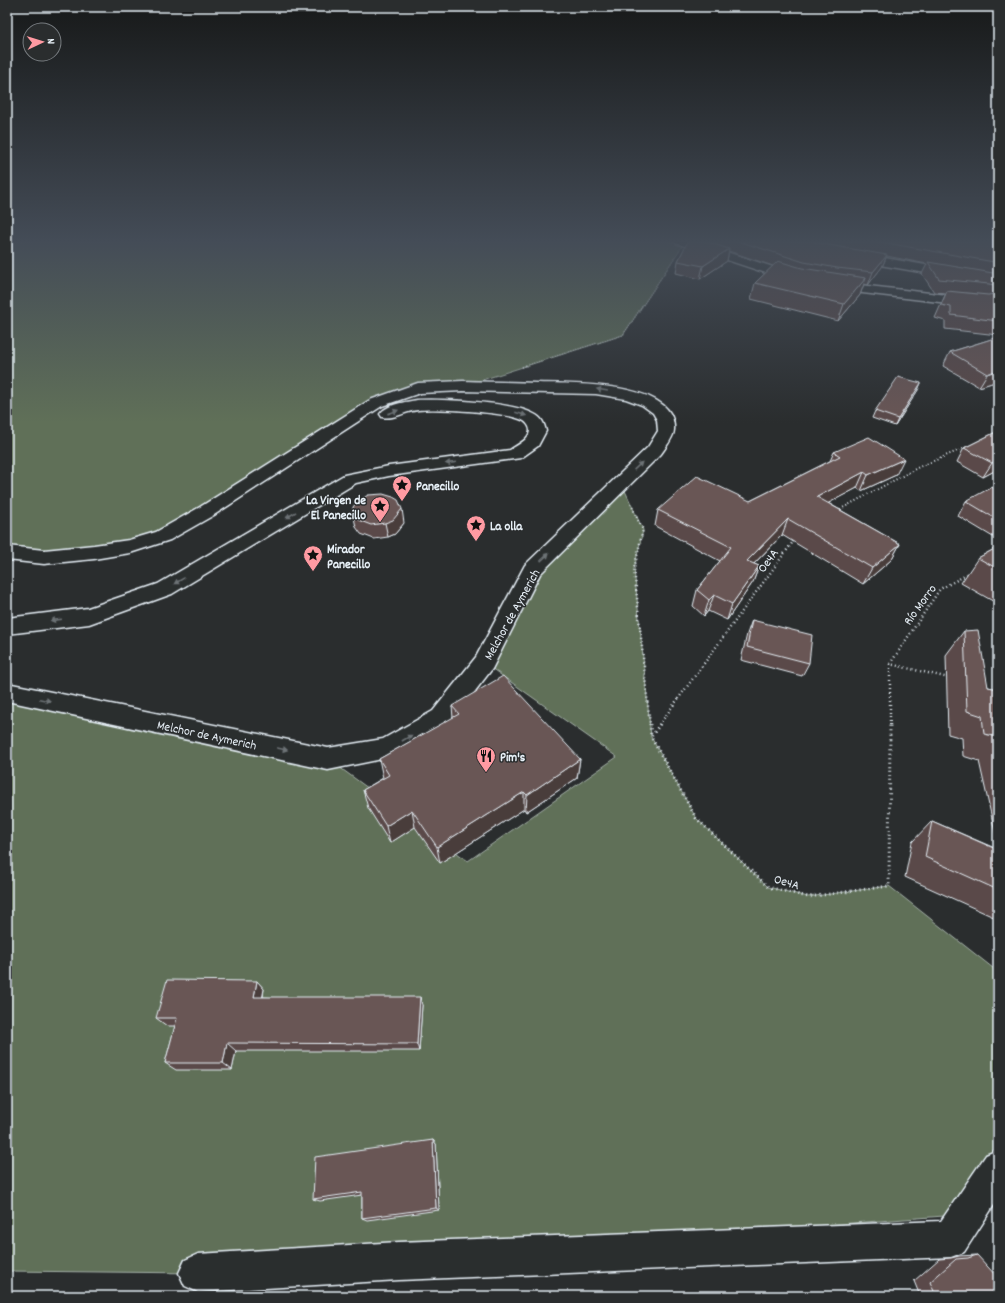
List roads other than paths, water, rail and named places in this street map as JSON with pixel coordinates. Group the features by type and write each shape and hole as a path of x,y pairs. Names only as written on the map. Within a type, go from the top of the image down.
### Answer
{"street":[{"path":"973,302 982,303"},
{"name":"Melchor de Aymerich","path":"7,552 44,557 94,552 130,546 164,536 318,442 376,403 418,388 463,386 596,389 630,395 648,402 660,410 665,420 666,431 655,450 532,570 484,663 441,718 388,749 328,759 7,692"},
{"name":"Melchor de Aymerich","path":"7,626 89,616 165,589 350,479 389,471 515,454 531,444 537,435 538,427 534,419 524,414 499,409 429,405 411,406 318,442"},
{"path":"198,1273 399,1261 951,1239 998,1167"}],"place":[{"name":"Panecillo","path":"402,502"},
{"name":"La Virgen de El Panecillo","path":"380,523"},
{"name":"La olla","path":"476,542"},
{"name":"Mirador Panecillo","path":"313,572"},
{"name":"Pim's","path":"486,773"}]}
